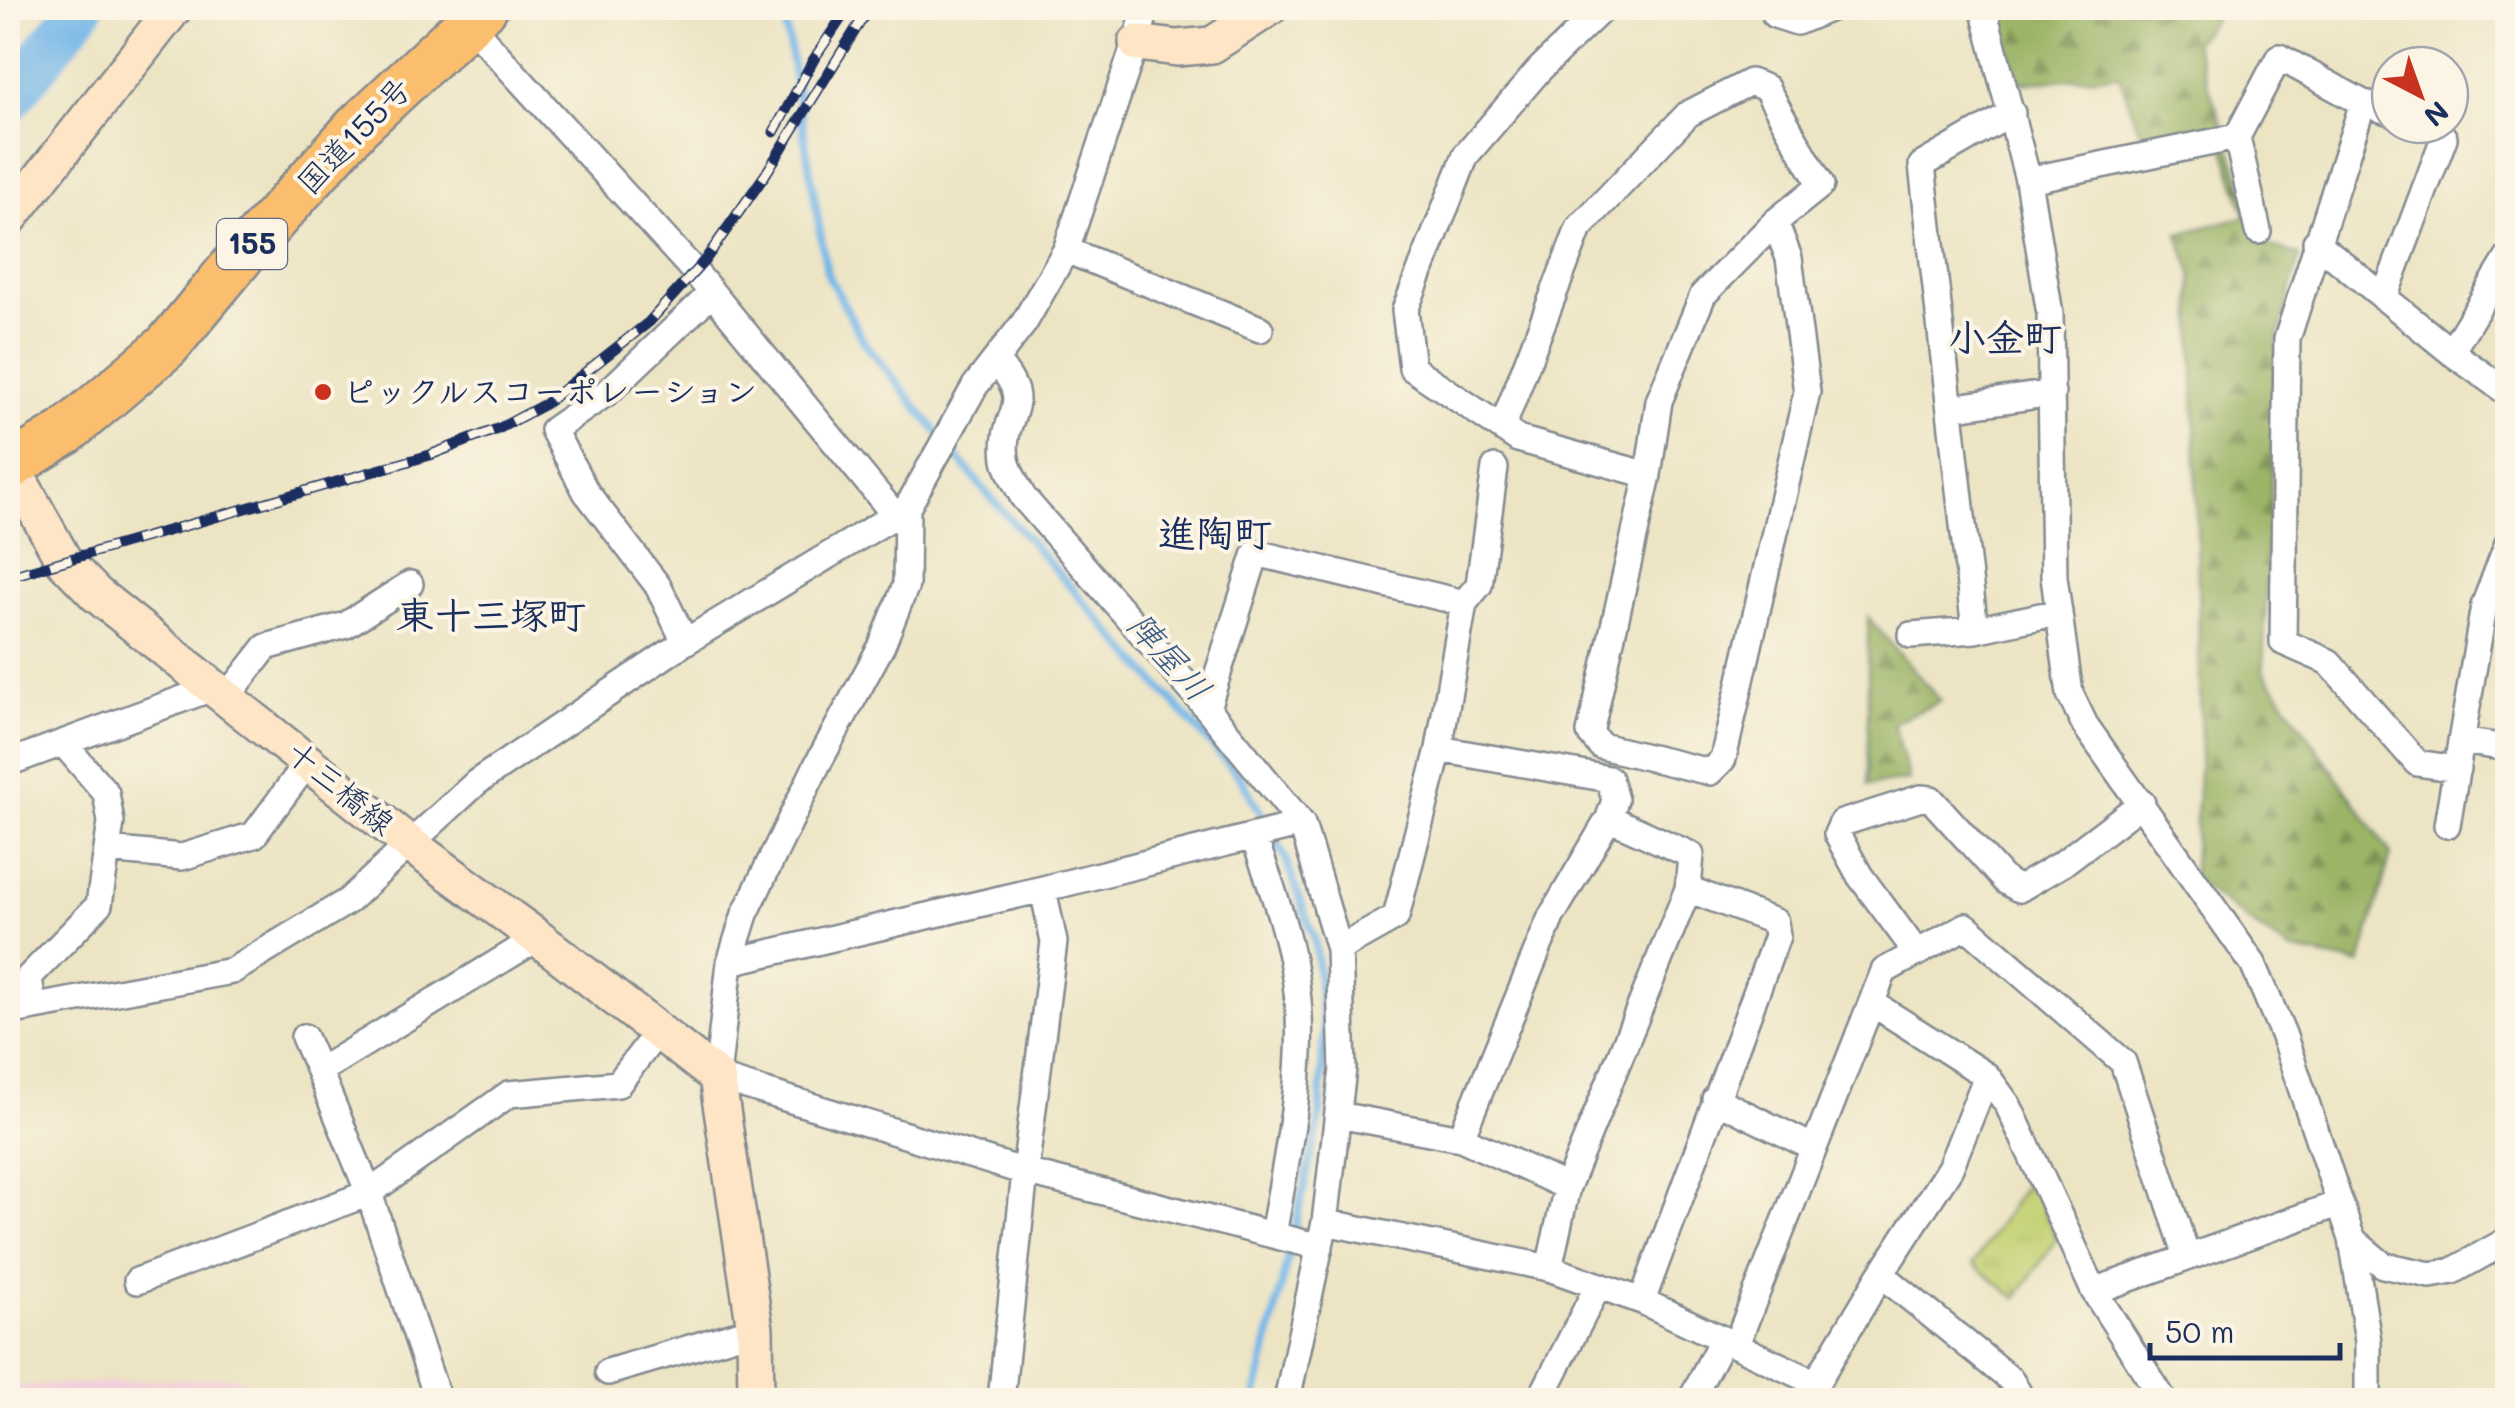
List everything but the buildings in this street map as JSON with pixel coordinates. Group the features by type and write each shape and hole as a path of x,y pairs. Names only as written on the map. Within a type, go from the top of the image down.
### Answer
{"highway":[{"name":"国道155号","path":"8,465 66,432 167,346 244,252 468,12"}],"street":[{"path":"8,220 174,8"},
{"path":"8,1012 232,971 348,901 478,782 685,642 901,511 936,459 974,386 1024,323 1066,250 1147,8"},
{"path":"1137,44 1177,48 1212,45 1268,8"},
{"path":"1603,8 1539,70 1466,155 1405,310 1412,368 1518,438 1648,475"},
{"path":"1775,16 1798,22 1831,8"},
{"path":"1982,8 2028,180 2050,314 2054,577 2070,694 2085,725 2253,964 2283,1034 2352,1239 2368,1342 2368,1400"},
{"path":"468,12 901,511 906,585 882,645 816,767 745,914 730,962 716,1077 755,1329 756,1400"},
{"path":"2258,231 2237,137 2279,57 2370,105"},
{"path":"1502,428 1579,228 1688,114 1750,82 1766,88 1821,185 1775,222 1703,295 1659,401 1648,475 1590,733 1601,746 1710,772 1723,759 1808,392 1789,258 1775,222"},
{"path":"2363,102 2287,339 2283,642 2329,662 2417,763 2456,769"},
{"path":"1975,630 1922,165 2012,113"},
{"path":"2028,180 2237,137"},
{"path":"2384,298 2441,145"},
{"path":"2316,242 2451,352 2508,393"},
{"path":"1066,250 1260,329"},
{"path":"2451,352 2508,258"},
{"path":"685,642 658,586 586,492 553,430 609,391 712,294"},
{"path":"995,360 1015,382 1006,462 1022,496 1207,708 1296,826 1339,949 1343,1069 1338,1115 1325,1222 1313,1246 1288,1400"},
{"path":"1950,408 2052,393"},
{"name":"十三橋線","path":"8,465 64,560 96,594 411,845 716,1077"},
{"path":"1339,949 1396,917 1440,749 1464,603 1479,585 1494,468"},
{"path":"2447,825 2484,606 2508,543"},
{"path":"1207,708 1256,553 1464,603"},
{"path":"8,763 221,692 266,647 346,625 410,584"},
{"path":"1910,634 1975,630 2059,612"},
{"path":"2461,741 2508,748"},
{"path":"34,1007 29,977 99,906 111,822 106,792 64,744"},
{"path":"1440,749 1610,779 1616,800 1551,918 1461,1138"},
{"path":"107,850 182,858 254,835 308,762"},
{"path":"1917,953 1860,876 1837,834 1842,822 1921,798 1931,800 2005,880 2020,888 2062,863 2142,803"},
{"path":"1549,1268 1567,1187 1688,889 1691,854 1609,818"},
{"path":"730,962 1296,826"},
{"path":"1258,836 1282,917 1298,1000 1295,1106 1276,1236"},
{"path":"1001,1400 1024,1172 1054,942 1043,889"},
{"path":"1642,1302 1777,936 1775,922 1688,889"},
{"path":"1692,1400 1729,1342 1814,1148 1884,971 1966,926 2123,1062 2187,1257"},
{"path":"320,1071 538,938"},
{"path":"1872,1003 1987,1076 2008,1105 2094,1291 2164,1399"},
{"path":"137,1282 370,1192 510,1094 618,1084 658,1031"},
{"path":"304,1037 370,1192 438,1400"},
{"path":"1325,1222 1549,1268 1642,1302 1729,1342 1811,1392 1950,1168 1987,1076"},
{"path":"716,1077 1024,1172 1313,1246"},
{"path":"1714,1099 1814,1148"},
{"path":"1338,1115 1461,1138 1567,1187"},
{"path":"2094,1291 2338,1204"},
{"path":"2352,1239 2383,1265 2430,1275 2453,1271 2508,1240"},
{"path":"1881,1274 2011,1380 2022,1400"},
{"path":"1540,1400 1598,1286"},
{"path":"608,1372 755,1329"}],"shaded area":[{"path":"234,1377 272,1393 277,1400 8,1400 8,1387"}],"green space":[{"path":"1995,8 2224,8 2194,43 2263,244 2300,255 2277,343 2263,671 2391,854 2360,964 2289,950 2192,880 2201,742 2192,273 2178,234 2246,216 2217,128 2143,141 2119,75 2018,83"},
{"path":"1868,617 1941,701 1893,723 1909,780 1868,785"},
{"path":"2029,1178 2057,1239 2016,1298 1973,1264"}],"waterway":[{"path":"8,101 81,8"},
{"name":"陣屋川","path":"783,8 827,273 864,342 985,491 1241,778 1285,857 1315,941 1324,1031 1320,1118 1255,1400"}],"railway":[{"path":"774,132 814,59 848,8"},
{"path":"8,577 430,455 500,428 545,404 649,322 705,260 765,175 869,8"}],"place":[{"name":"ピックルスコーポレーション","path":"323,392"}],"district":[{"name":"小金町","path":"2005,338"},
{"name":"進陶町","path":"1215,534"},
{"name":"東十三塚町","path":"491,616"}]}
